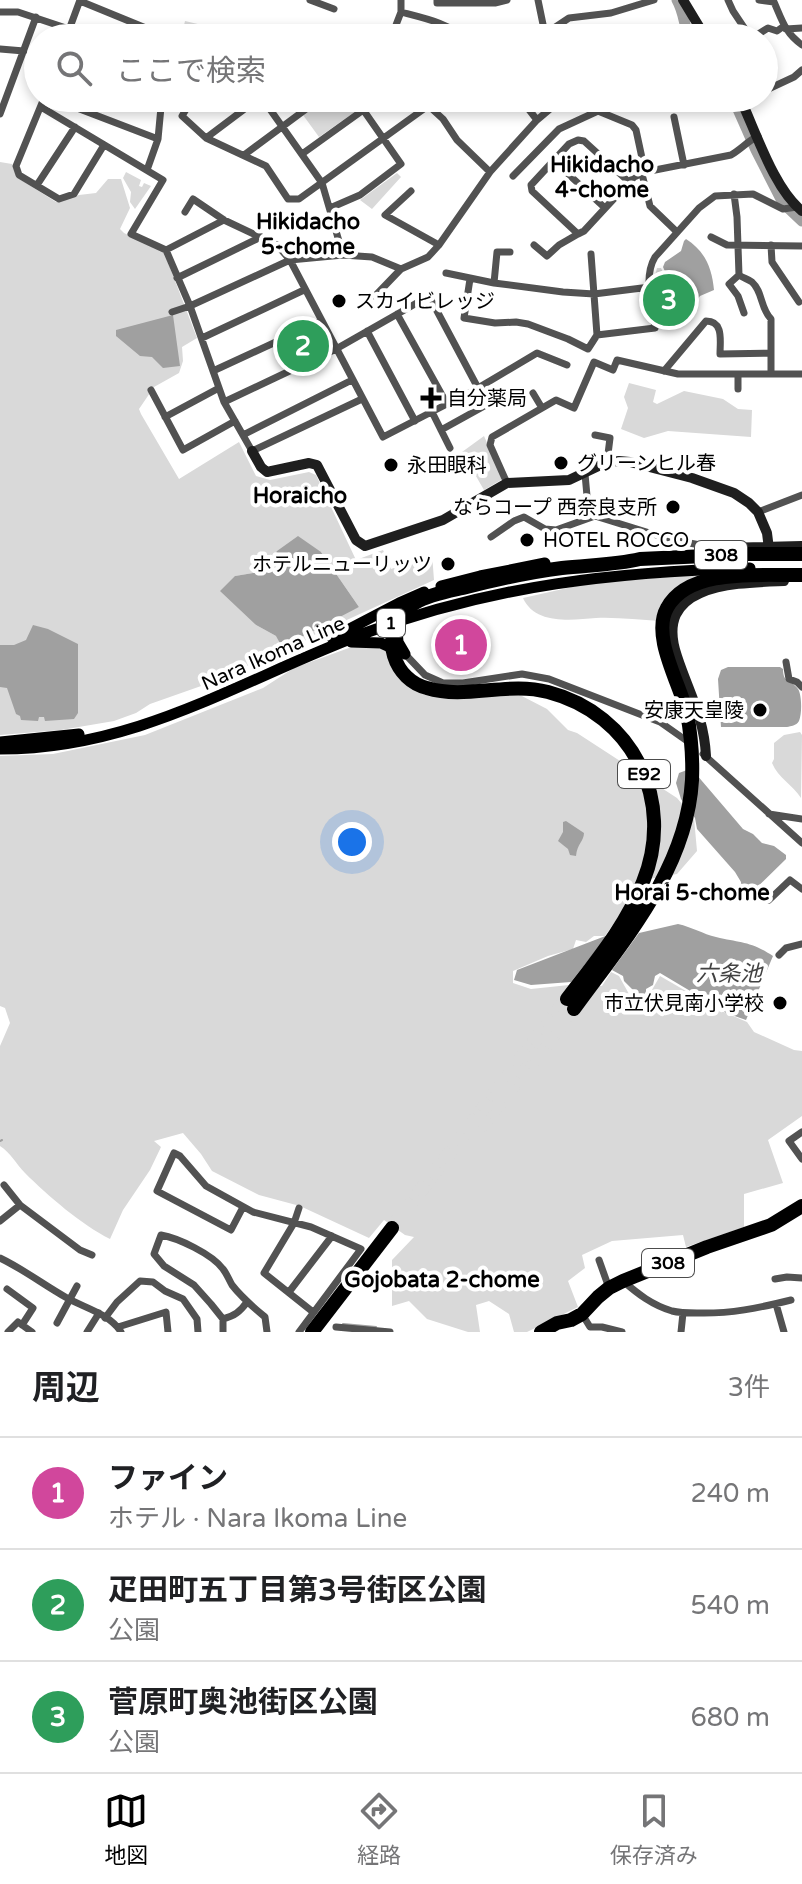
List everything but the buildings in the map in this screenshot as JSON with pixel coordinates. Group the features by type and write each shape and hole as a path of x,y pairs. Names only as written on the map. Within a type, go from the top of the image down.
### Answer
{"highway":[{"name":"E92","path":"641,562 622,561 554,569 466,587 416,603 402,615 392,641 400,669 412,681 430,689 454,692 526,688 566,698 610,725 626,741 643,770 654,825 653,850 647,873 636,899 570,1004 613,955 657,890 684,828 698,754 662,635 667,607 682,590 699,582 801,568"},
{"name":"308","path":"641,562 697,561 801,568"},
{"name":"308","path":"541,1332 582,1314 609,1288 623,1281 771,1225 801,1208"},
{"path":"305,1330 396,1230 329,1330"}],"main road":[{"name":"Nara Ikoma Line","path":"0,749 65,744 153,722 215,698 337,640 407,599 446,585 547,563 622,561"},
{"name":"Nara Ikoma Line","path":"0,742 87,733 146,717 416,608 481,591 641,562"},
{"name":"Nara Ikoma Line","path":"337,640 476,598 520,589 607,576 801,568"},
{"path":"405,654 398,642 397,630 411,617"},
{"path":"337,640 381,643 405,654"}],"street":[{"path":"310,0 334,9"},
{"path":"396,24 401,0"},
{"path":"437,0 437,3 507,0"},
{"path":"538,0 543,24"},
{"path":"560,24 569,18 611,13 654,0"},
{"path":"683,0 698,24"},
{"path":"728,0 742,24"},
{"path":"759,0 774,2 785,28 802,45"},
{"path":"71,24 80,1 136,24"},
{"path":"0,12 18,12 49,24"},
{"path":"401,12 440,24"},
{"path":"34,24 36,17"},
{"path":"778,31 802,28"},
{"path":"0,49 24,51 3,96 0,114"},
{"path":"778,84 802,70"},
{"path":"39,112 16,166 19,175 59,199 74,194 104,145"},
{"path":"50,112 163,180 131,234 166,250 190,306 224,402 261,467 267,472 309,463 317,465 356,540 365,546 443,520 507,483 569,480 607,462 630,462 734,493 758,512 767,533 769,548"},
{"path":"87,112 158,139"},
{"path":"147,170 158,139 161,112"},
{"path":"184,112 182,116 206,138 266,166 288,199 299,199 419,112"},
{"path":"206,138 242,112"},
{"path":"272,112 322,183 343,255"},
{"path":"244,155 302,112"},
{"path":"302,154 361,112"},
{"path":"330,208 360,195 401,164 365,112"},
{"path":"435,112 457,140 490,172"},
{"path":"531,112 537,120"},
{"path":"375,296 401,269 428,257 490,172 546,112"},
{"path":"513,176 559,129 596,112"},
{"path":"600,112 632,125 636,130 650,206 677,232"},
{"path":"745,112 753,138 797,209"},
{"path":"674,117 684,165"},
{"path":"37,185 75,127"},
{"path":"534,245 547,256 584,231 629,182 644,173 731,155 753,138"},
{"path":"578,234 532,191 531,185 569,144 584,141 629,182"},
{"path":"554,161 605,208"},
{"path":"411,191 385,215 439,245"},
{"path":"734,194 739,275"},
{"path":"597,335 655,328 648,275 650,265 699,208 715,196 753,194 783,209 797,209"},
{"path":"185,212 193,199 224,220 277,245 290,260 383,437 478,388 537,353 567,365"},
{"path":"166,250 224,220"},
{"path":"177,278 261,237"},
{"path":"711,237 727,245 802,246"},
{"path":"771,245 772,262 799,302"},
{"path":"494,283 497,252 510,252"},
{"path":"470,279 464,318 528,324 588,349 597,335 591,254"},
{"path":"172,312 290,260 343,255 372,257 401,269"},
{"path":"446,273 563,292 594,294 650,287"},
{"path":"739,275 729,284 738,296 744,313"},
{"path":"739,275 758,290 764,312 771,319 771,373"},
{"path":"202,338 304,290"},
{"path":"224,402 336,349 429,296 478,388"},
{"path":"397,314 447,404"},
{"path":"213,371 321,321"},
{"path":"664,371 706,321 718,325 720,354 771,353"},
{"path":"367,331 415,421"},
{"path":"507,483 490,445 492,437 556,400 574,408 594,362 613,370 617,360 678,374 802,374"},
{"path":"738,374 738,389"},
{"path":"243,435 352,380"},
{"path":"165,417 219,388"},
{"path":"151,390 183,450 235,421"},
{"path":"533,393 542,408"},
{"path":"252,451 362,399"},
{"path":"441,430 488,404"},
{"path":"432,412 450,448"},
{"path":"595,435 610,438 607,462"},
{"path":"585,474 587,496 595,516"},
{"path":"758,512 802,495"},
{"path":"491,537 524,517 545,529 556,530 595,516 669,539 705,546 802,546"},
{"path":"622,561 642,553 691,550 705,546"},
{"path":"801,568 771,580 722,586 695,595 678,611 674,621 673,644 703,726 698,754 802,843"},
{"path":"405,654 425,675 443,683 522,674 549,679 650,717 687,741"},
{"path":"786,662 789,679 802,687"},
{"path":"768,814 802,819"},
{"path":"769,900 790,880 802,889"},
{"path":"779,955 786,948 802,944"},
{"path":"802,1132 789,1141 802,1159"},
{"path":"243,1207 231,1230 157,1191 174,1153 206,1186 243,1207 311,1227 361,1249 313,1312 305,1330 290,1332"},
{"path":"4,1185 20,1205 80,1250 92,1255"},
{"path":"0,1221 20,1205"},
{"path":"299,1208 294,1223 264,1273 313,1312"},
{"path":"223,1332 223,1319 194,1285 164,1266 154,1254 161,1235 198,1250 222,1266 231,1284 265,1317 267,1332"},
{"path":"289,1292 332,1236"},
{"path":"0,1258 120,1329 166,1312 168,1332"},
{"path":"599,1260 609,1288"},
{"path":"775,1279 802,1278"},
{"path":"87,1332 140,1281 153,1282 183,1299 197,1319 198,1332"},
{"path":"623,1281 656,1305 683,1313 741,1312 791,1300"},
{"path":"57,1323 77,1286"},
{"path":"7,1289 33,1308 22,1325"},
{"path":"223,1319 233,1317 247,1302"},
{"path":"776,1304 784,1332"},
{"path":"681,1332 683,1313"},
{"path":"582,1314 588,1330 602,1327 622,1332"},
{"path":"8,1332 18,1322 32,1332"},
{"path":"329,1330 390,1332"}],"shaded area":[{"path":"307,112 355,112 319,137 303,115"},
{"path":"0,162 12,164 18,178 56,202 96,193 108,179 121,179 130,208 120,229 164,252 197,338 182,347 183,361 179,373 154,387 139,409 179,479 239,442 256,476 270,480 309,472 316,475 356,560 383,550 391,569 432,554 434,580 221,679 150,704 114,721 61,730 0,735","holes":["321,552 359,607 276,636 256,625 235,576 265,571 271,560"]},
{"path":"126,172 141,180 139,186 142,187 144,183 151,186 135,209 130,202 131,192 123,178"},
{"path":"397,173 401,177 372,209 360,200"},
{"path":"657,268 661,268 674,296 692,304 671,326 659,327 653,284"},
{"path":"319,325 330,347 287,367 277,346"},
{"path":"629,383 656,390 653,402 657,404 684,391 723,399 738,409 752,410 751,437 668,431 644,438 621,429 628,408 624,397"},
{"path":"484,436 502,477 484,490 462,452"},
{"path":"700,574 705,577 660,621 555,619 536,613 523,598 585,584"},
{"path":"357,645 385,649 393,670 408,686 518,694 547,709 568,730 677,798 694,818 697,851 677,874 644,880 605,936 594,936 586,942 576,940 573,949 513,971 513,983 531,989 602,986 611,972 619,976 629,994 649,995 660,976 717,1009 747,1022 754,1032 802,1051 802,1116 768,1140 783,1183 744,1194 744,1227 686,1247 683,1235 612,1241 582,1255 585,1268 568,1281 578,1307 527,1332 514,1332 509,1314 489,1301 476,1305 480,1332 468,1332 427,1319 409,1301 392,1306 392,1260 414,1237 405,1235 384,1220 369,1238 300,1206 259,1195 212,1171 183,1133 154,1141 161,1147 150,1170 123,1210 110,1239 55,1200 0,1146 0,1046 10,1023 5,1008 0,1006 0,756 53,754 145,735 263,688 294,668"},
{"path":"800,732 801,798 772,763 774,743 784,735"}],"water":[{"path":"686,239 703,255 713,282 714,290 700,296 695,303 675,294 663,267 665,262 681,251"},
{"path":"173,315 180,366 163,368 152,357 140,356 116,336 116,330"},
{"path":"298,536 321,552 359,607 282,647 276,636 256,625 220,591 235,576 265,571 277,551"},
{"path":"33,625 78,644 78,713 74,719 45,721 44,717 39,717 38,721 21,720 7,688 0,687 0,645 14,645 26,640"},
{"path":"728,667 783,669 786,679 799,692 801,709 798,723 787,727 721,727 718,679 721,670"},
{"path":"687,770 696,774 743,829 786,855 786,859 743,901 741,882 735,872 697,829 695,818 681,799 676,783 679,773"},
{"path":"563,822 584,833 576,856 570,855 558,841 563,832"},
{"name":"六条池","path":"678,924 711,936 751,945 773,956 746,1020 726,1013 716,1004 660,973 655,976 653,985 646,989 646,996 639,996 623,976 612,970 639,933"},
{"path":"608,935 571,982 531,985 514,980 517,970"}],"waterway":[{"path":"677,0 685,24"},
{"path":"739,112 783,203 802,221"},
{"path":"343,1324 376,1327"}],"tunnel":[{"path":"392,1228 567,999"},
{"path":"480,1128 574,1009"}],"place":[{"name":"菅原町奥池街区公園","path":"669,300"},
{"name":"スカイビレッジ","path":"339,301"},
{"name":"疋田町五丁目第3号街区公園","path":"303,346"},
{"name":"自分薬局","path":"431,398"},
{"name":"グリーンヒル春","path":"561,463"},
{"name":"永田眼科","path":"391,465"},
{"name":"ならコープ 西奈良支所","path":"673,507"},
{"name":"HOTEL ROCCO","path":"527,540"},
{"name":"ホテルニューリッツ","path":"448,564"},
{"name":"ファイン","path":"461,645"},
{"name":"安康天皇陵","path":"760,710"},
{"name":"市立伏見南小学校","path":"780,1003"}],"district":[{"name":"Hikidacho 4-chome","path":"602,176"},
{"name":"Hikidacho 5-chome","path":"308,234"},
{"name":"Horaicho","path":"300,495"},
{"name":"Horai 5-chome","path":"692,892"},
{"name":"Gojobata 2-chome","path":"442,1279"}]}
